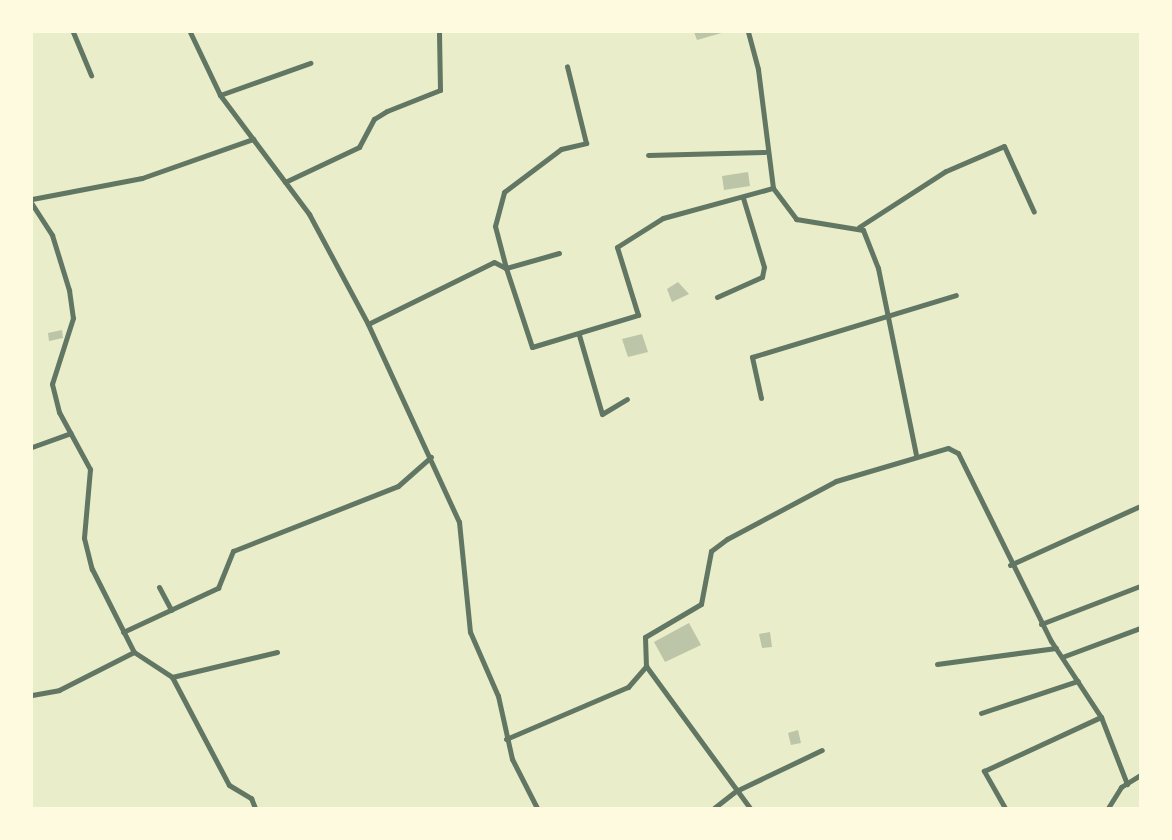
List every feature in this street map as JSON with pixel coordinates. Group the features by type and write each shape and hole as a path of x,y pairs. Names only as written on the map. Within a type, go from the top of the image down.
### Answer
{"street":[{"path":"73,32 91,75"},
{"path":"190,32 220,95 285,182 368,324 431,457 459,522 470,632 498,696 506,738 537,808"},
{"path":"285,182 358,147 374,119 387,111 440,90 440,32"},
{"path":"748,32 758,69 765,152 773,188 796,219 859,227 946,171 1004,146 1012,153 1034,212"},
{"path":"220,95 310,63"},
{"path":"567,66 586,143 561,149 504,192 495,226 532,347 579,335 638,315 617,247 632,232 663,218 773,188"},
{"path":"32,199 142,178 253,139"},
{"path":"648,155 765,152"},
{"path":"717,297 762,277 764,267 743,198"},
{"path":"32,204 52,235 69,290 73,318 52,384 71,434 90,469 84,538 94,575 134,652 172,676 229,786 250,798 255,808"},
{"path":"859,227 879,268 887,318 916,454"},
{"path":"368,324 494,262 506,268 559,253"},
{"path":"761,398 752,357 887,318 956,295"},
{"path":"579,335 602,414 627,399"},
{"path":"32,447 71,434"},
{"path":"750,808 646,666 645,637 701,604 711,551 836,481 916,454 948,448 958,453 1010,565 1041,624 1101,717 1127,784"},
{"path":"123,632 218,588 233,550 398,486 431,457"},
{"path":"1010,565 1140,506"},
{"path":"1041,624 1140,586"},
{"path":"159,587 171,610"},
{"path":"1062,657 1140,628"},
{"path":"937,664 1056,648"},
{"path":"32,695 59,690 134,652"},
{"path":"172,676 277,652"},
{"path":"506,738 628,687 646,666"},
{"path":"981,713 1078,681"},
{"path":"1005,808 984,771 1101,717"},
{"path":"714,808 736,791 822,750"},
{"path":"1108,808 1127,784 1140,774"}],"building":[{"path":"694,32 725,32 697,40"},
{"path":"748,172 750,186 724,190 722,176"},
{"path":"678,282 689,294 672,302 667,289"},
{"path":"62,330 63,338 49,341 48,333"},
{"path":"642,334 648,352 628,357 622,339"},
{"path":"689,623 701,645 665,662 654,642"},
{"path":"770,632 772,647 762,648 759,634"},
{"path":"798,730 801,743 791,745 788,733"}]}
